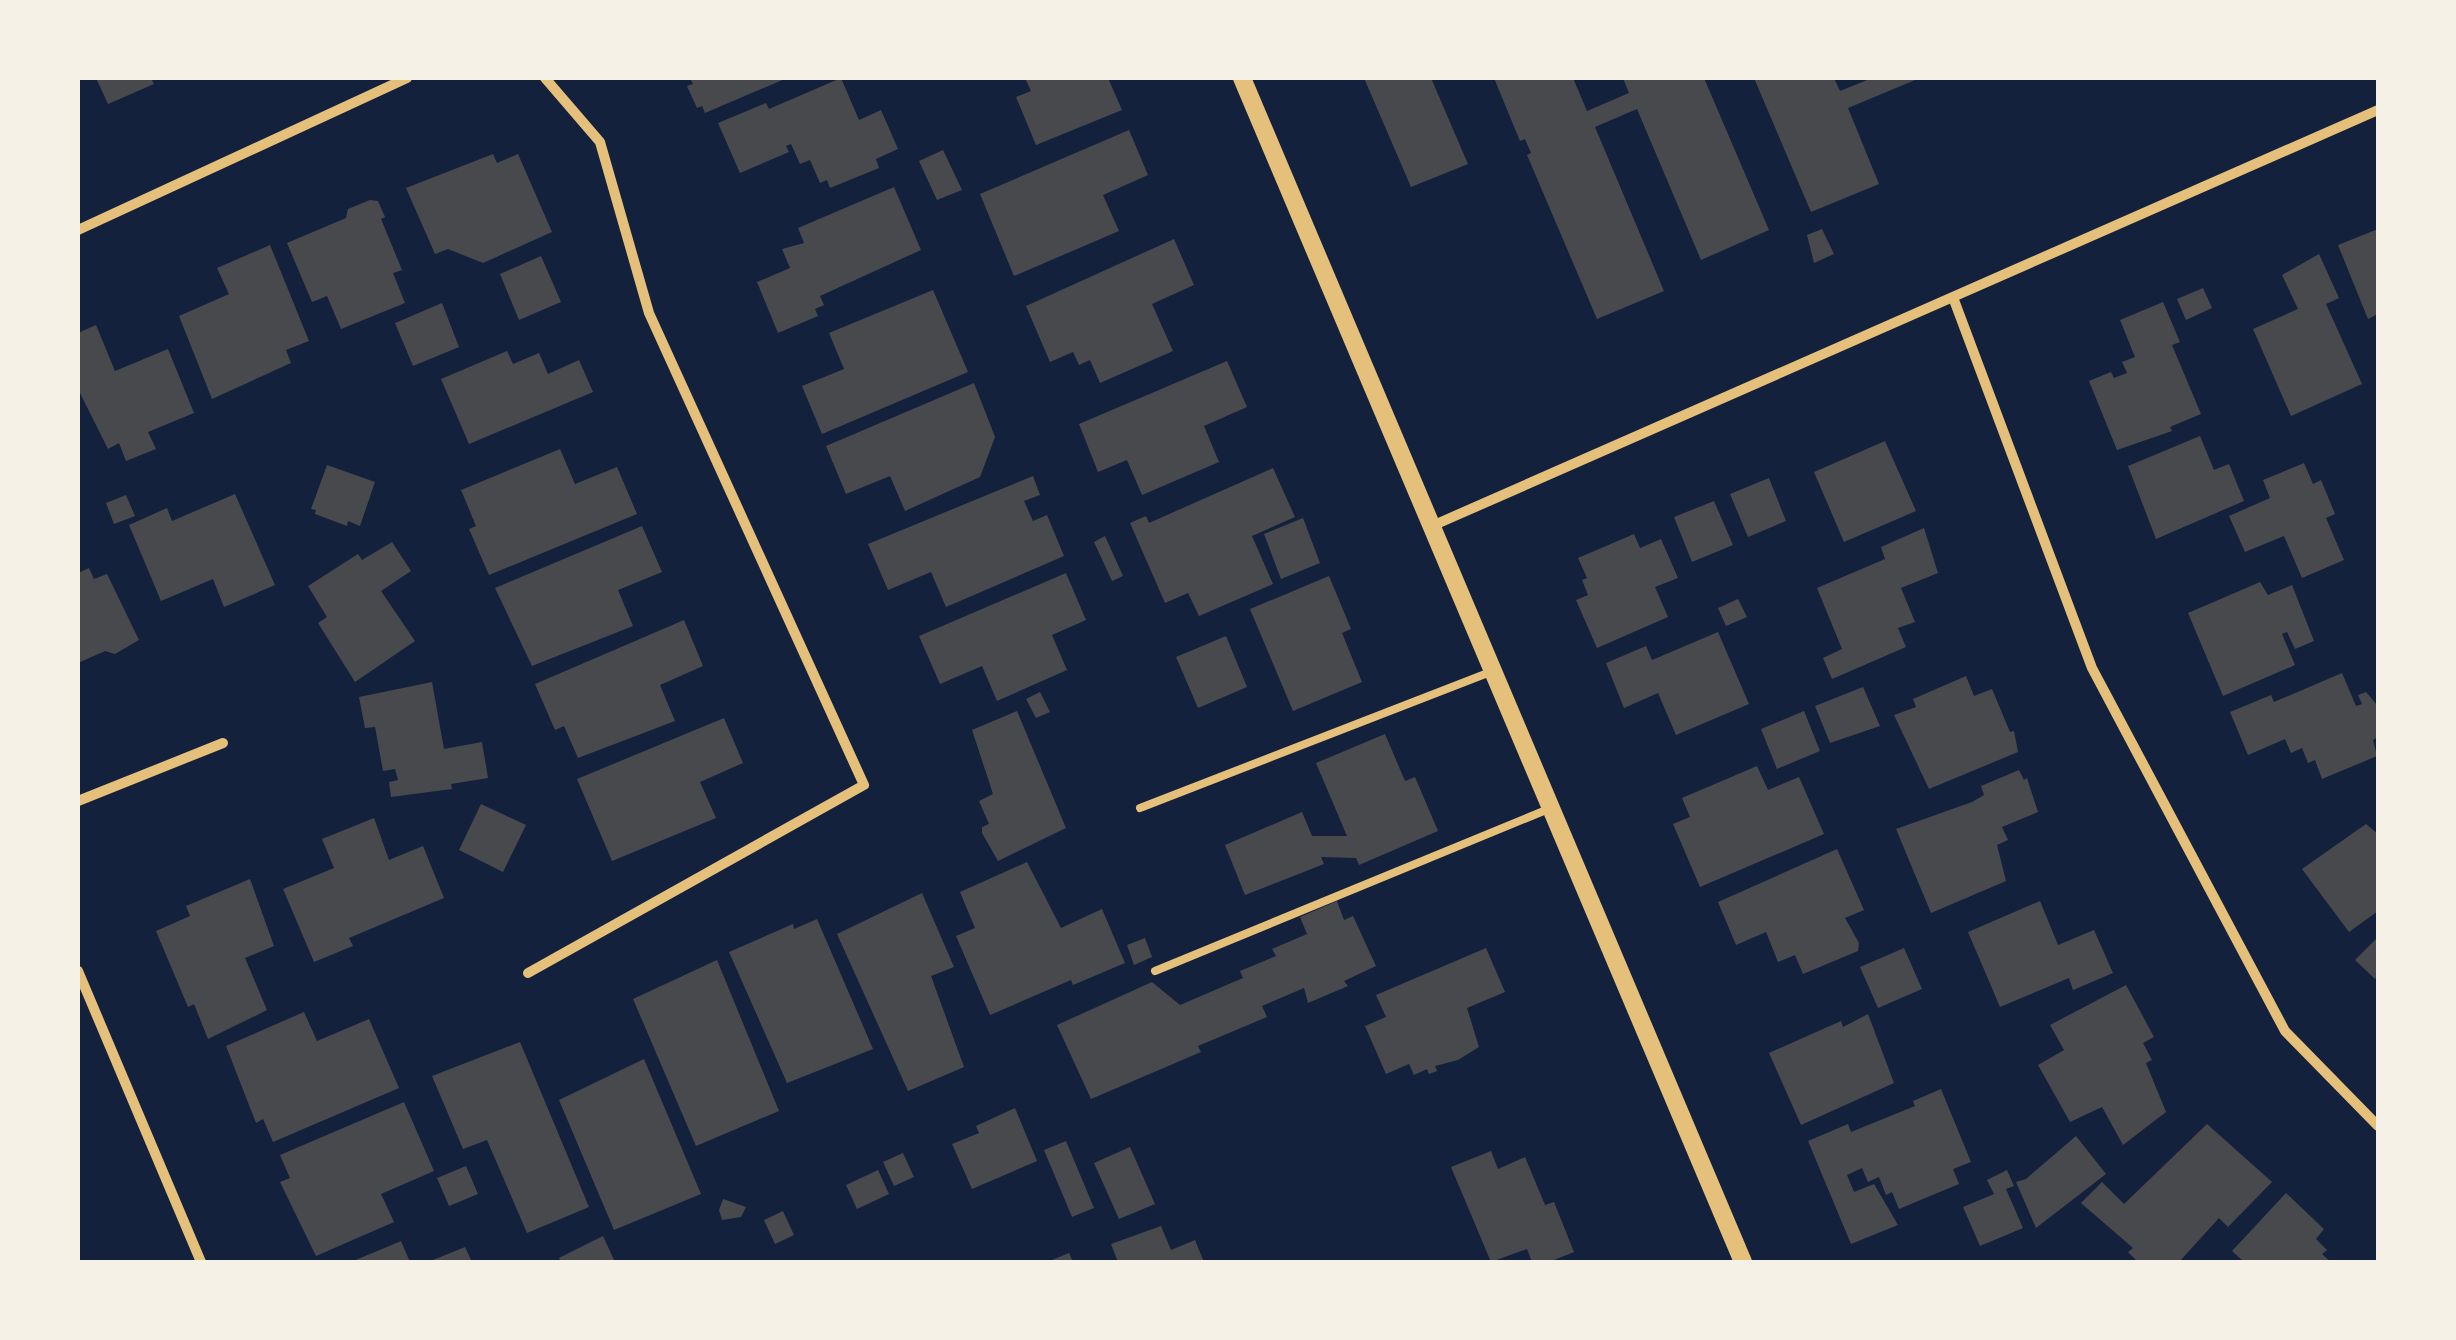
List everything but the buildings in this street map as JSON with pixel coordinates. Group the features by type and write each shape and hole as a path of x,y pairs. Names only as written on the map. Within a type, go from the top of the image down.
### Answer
{"street":[{"path":"78,230 407,78"},
{"path":"528,974 864,785 648,314 600,142 546,78"},
{"path":"1242,78 1742,1262"},
{"path":"1432,526 1954,300 2257,160 2378,110"},
{"path":"1954,300 2092,668 2286,1031 2378,1126"},
{"path":"78,802 223,744"},
{"path":"78,971 200,1262"}],"lane":[{"path":"1140,808 1493,670"},
{"path":"1156,972 1551,808"}]}
